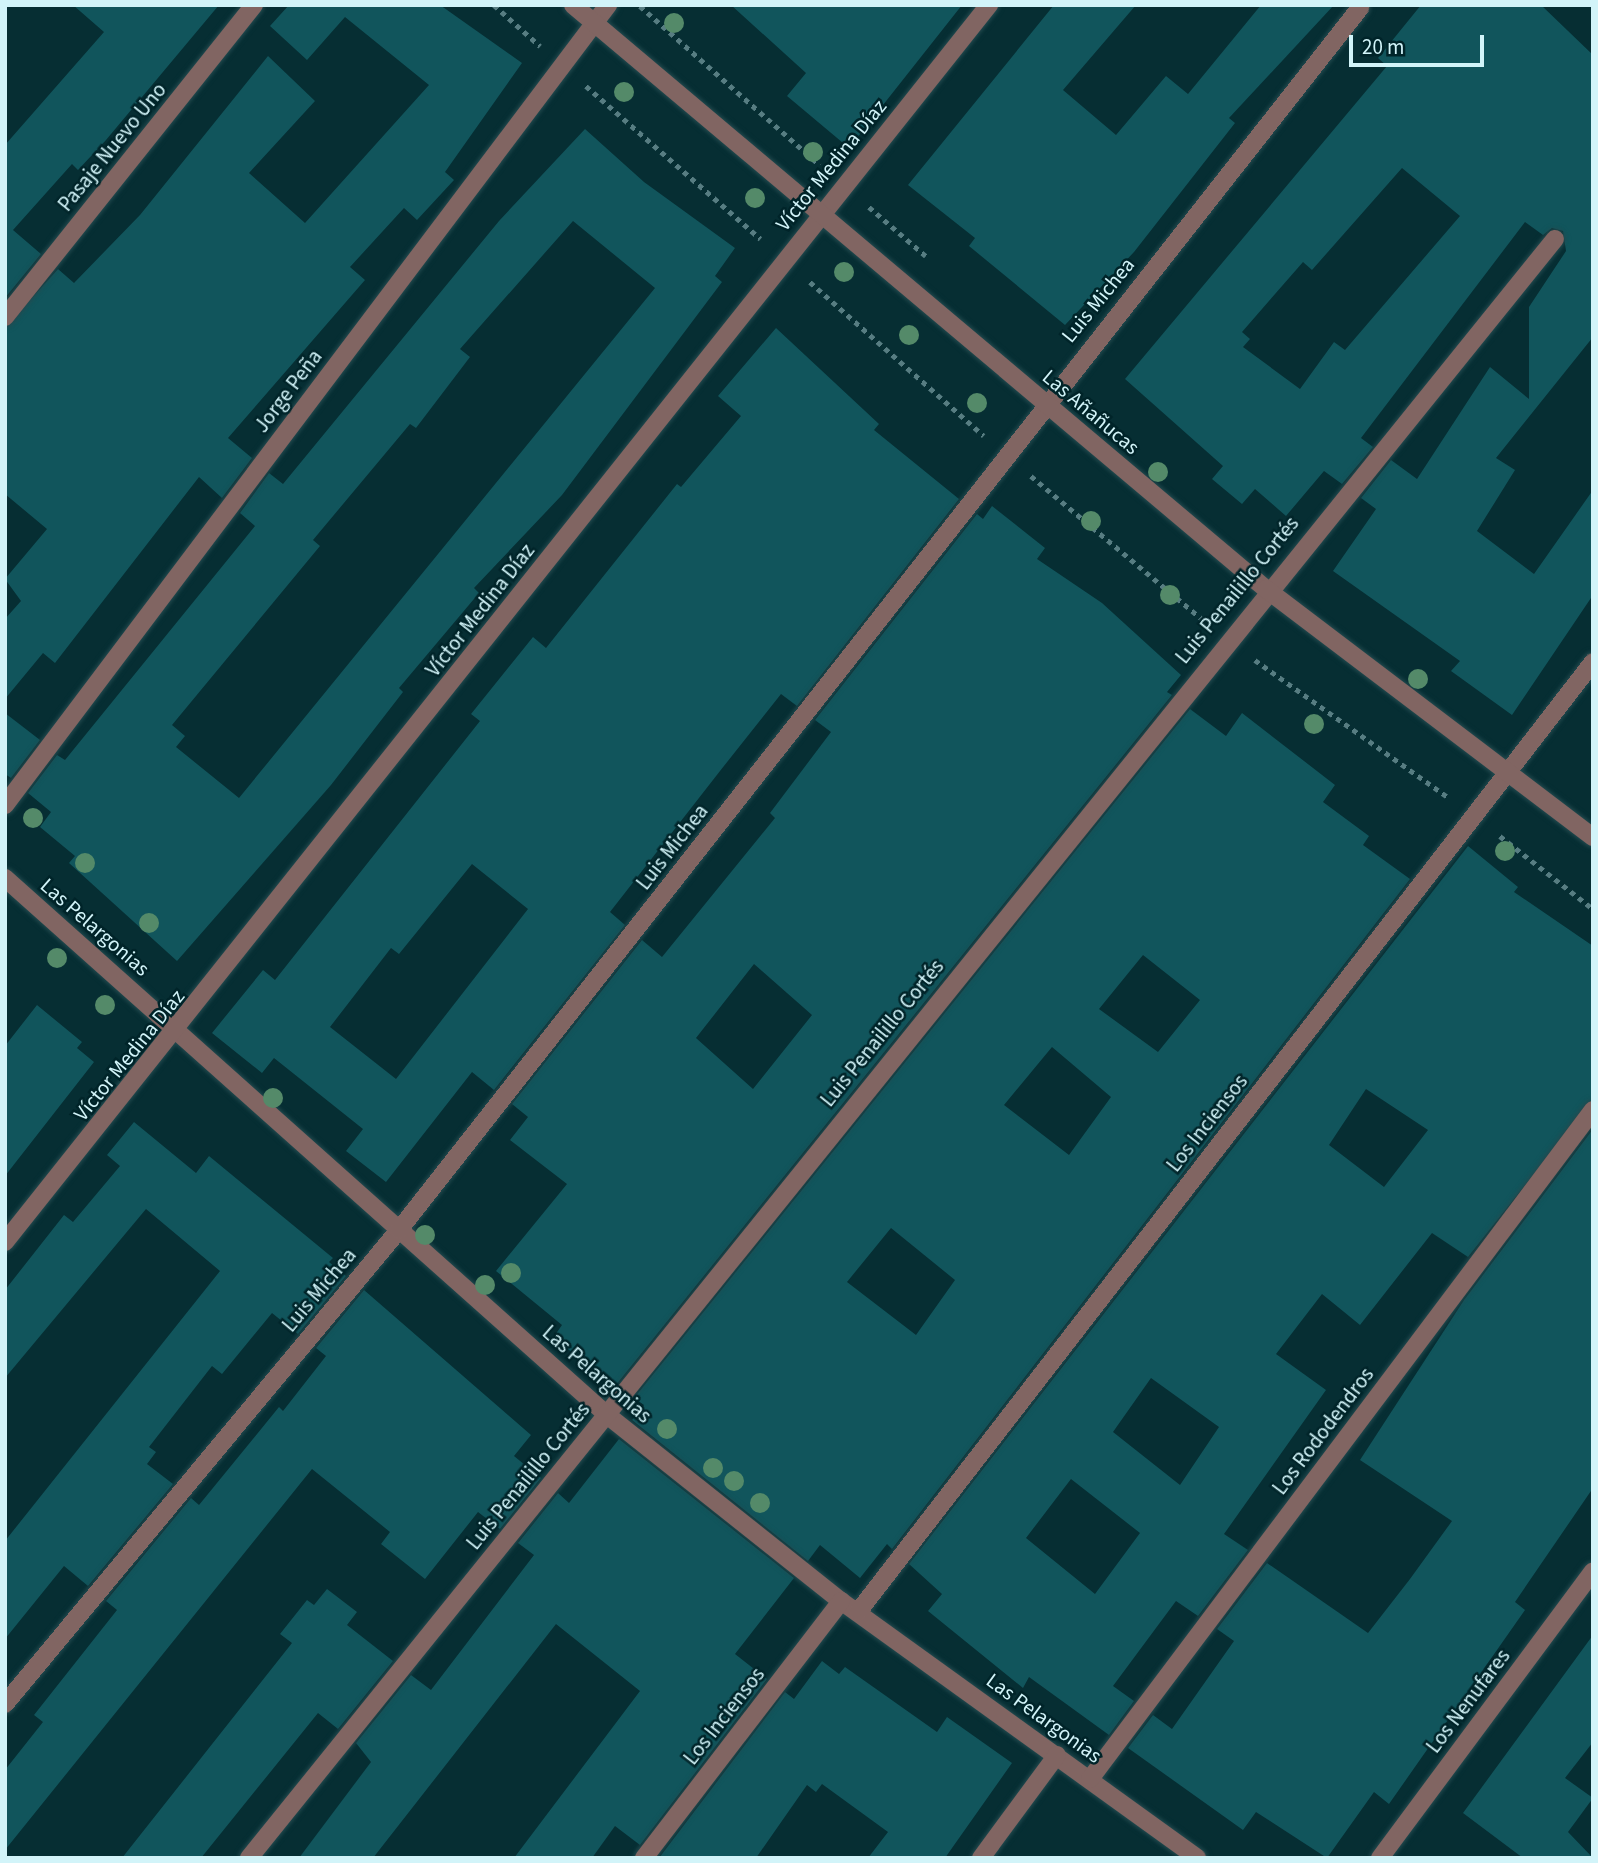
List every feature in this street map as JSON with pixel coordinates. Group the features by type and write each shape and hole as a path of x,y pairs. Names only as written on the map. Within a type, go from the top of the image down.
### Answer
{"street":[{"name":"Pasaje Nuevo Uno","path":"5,317 254,5"},
{"name":"Las Añañucas","path":"573,5 1266,589 1593,836"},
{"name":"Jorge Peña","path":"5,804 608,5"},
{"name":"Víctor Medina Díaz","path":"5,1242 179,1031 820,214 989,5"},
{"name":"Luis Michea","path":"5,1704 400,1230 1360,8"},
{"name":"Luis Penailillo Cortés","path":"249,1858 607,1415 1266,589 1555,239"},
{"name":"Los Inciensos","path":"858,1612 1593,662"},
{"name":"Las Pelargonias","path":"5,878 607,1415 841,1601 1196,1858"},
{"name":"Los Rododendros","path":"1090,1779 1593,1110"},
{"name":"Los Nenufares","path":"1380,1858 1593,1572"},
{"name":"Los Inciensos","path":"644,1858 841,1601"},
{"path":"981,1858 1057,1755"}],"path":[{"path":"640,5 843,186 939,267"}],"building":[{"path":"73,5 219,5 106,140 78,170 72,164 13,230 41,254 5,298 5,145 104,32"},
{"path":"289,5 440,5 522,63 445,172 454,180 417,220 404,208 350,267 365,280 228,438 252,458 222,498 199,477 55,663 43,653 5,699 5,619 21,601 5,579 47,529 5,494 5,328 58,269 74,283 140,215 268,56 315,101 249,173 305,223 429,85 345,17 307,60 270,26"},
{"path":"731,5 962,5 849,148 787,96 806,73"},
{"path":"1054,5 1136,5 1063,90 1116,135 1166,76 1188,94 1261,5 1334,5 1229,118 1235,123 1134,252 1065,325 969,246 975,238 908,185"},
{"path":"1421,5 1541,5 1593,55 1593,337 1496,458 1515,470 1477,531 1534,574 1593,490 1593,595 1512,715 1451,671 1460,661 1333,571 1376,509 1361,498 1391,460 1417,479 1490,367 1529,399 1529,307 1566,251 1563,231 1552,228 1543,235 1525,222 1361,438 1373,447 1342,484 1324,471 1286,516 1255,489 1242,504 1212,479 1223,466 1125,379 1387,66 1378,58","holes":["1402,168 1460,216 1345,350 1334,342 1300,389 1243,347 1250,339 1242,332 1303,262 1312,270"]},
{"path":"585,129 644,182 735,248 715,276 722,282 562,495 474,588 479,593 399,688 403,692 331,785 177,961 69,863 75,856 40,827 51,812 28,793 57,755 65,760 255,526 240,513 269,473 283,484 499,221","holes":["573,221 655,288 239,798 176,747 185,736 172,725 320,546 313,540 410,424 416,428 470,357 460,349"]},
{"path":"776,328 879,424 874,430 959,499 797,706 781,694 720,771 610,912 625,925 494,1090 472,1072 386,1182 346,1151 363,1129 274,1058 262,1073 212,1033 263,970 275,980 480,721 471,714 533,637 546,648 677,484 681,487 741,416 718,396","holes":["472,864 528,909 396,1079 330,1027 391,948 399,954"]},
{"path":"992,506 1045,548 1037,559 1102,603 1181,675 1167,692 1172,695 616,1385 553,1338 562,1325 496,1271 567,1184 510,1140 528,1117 512,1104 642,940 662,957 775,818 770,813 831,732 815,720 977,514 983,519","holes":["754,964 812,1015 753,1089 696,1038"]},
{"path":"1190,709 1226,736 1242,713 1335,785 1323,802 1369,836 1363,845 1410,879 892,1549 887,1544 860,1578 820,1545 808,1561 632,1420 644,1405 634,1398","holes":["1143,955 1200,1000 1158,1052 1099,1009","1052,1047 1111,1097 1069,1155 1004,1105","891,1228 955,1280 916,1335 847,1282"]},
{"path":"5,713 40,740 11,778 5,774"},
{"path":"1468,846 1518,887 1514,892 1593,946 1593,1099 1468,1257 1432,1233 1360,1325 1322,1294 1276,1354 1326,1390 1224,1534 1248,1550 1198,1616 1176,1601 1113,1686 1134,1701 1109,1735 1029,1677 1023,1688 928,1611 942,1594 909,1564","holes":["1366,1089 1428,1130 1384,1187 1329,1145","1151,1378 1219,1427 1180,1485 1113,1432","1071,1479 1140,1533 1095,1594 1026,1538"]},
{"path":"37,1005 82,1042 77,1048 94,1062 5,1176 5,1046"},
{"path":"134,1122 196,1173 209,1156 333,1258 329,1262 346,1276 298,1334 272,1313 222,1374 212,1366 149,1447 156,1452 147,1464 173,1484 88,1586 64,1566 5,1639 5,1541 220,1271 146,1209 5,1378 5,1290 64,1215 73,1222 120,1166 107,1155"},
{"path":"1593,1129 1593,1488 1515,1602 1525,1610 1389,1804 1374,1792 1327,1858 1256,1812 1243,1830 1128,1748 1153,1715 1172,1729 1234,1641 1217,1629 1267,1563 1368,1633 1410,1579 1452,1521 1360,1460 1464,1300"},
{"path":"364,1290 531,1435 514,1456 541,1478 500,1529 478,1512 425,1579 381,1544 390,1532 312,1469 5,1850 5,1770 43,1722 34,1715 117,1610 106,1601 191,1498 199,1505 279,1407 283,1411 326,1356 316,1348"},
{"path":"619,1439 794,1578 735,1654 767,1679 640,1845 615,1826 592,1858 514,1858 640,1691 556,1624 373,1858 299,1858 371,1762 356,1743 411,1675 431,1690 534,1555 518,1543 558,1493 569,1503"},
{"path":"327,1589 357,1612 347,1625 393,1661 338,1729 318,1713 201,1858 122,1858 292,1643 280,1634 307,1600 314,1605"},
{"path":"1593,1635 1593,1742 1565,1778 1593,1798 1568,1832 1593,1858 1523,1858 1463,1813"},
{"path":"822,1661 839,1674 845,1667 937,1732 947,1717 1012,1763 945,1858 868,1858 888,1832 822,1784 816,1792 807,1785 756,1858 659,1858 785,1692 794,1699"}]}
